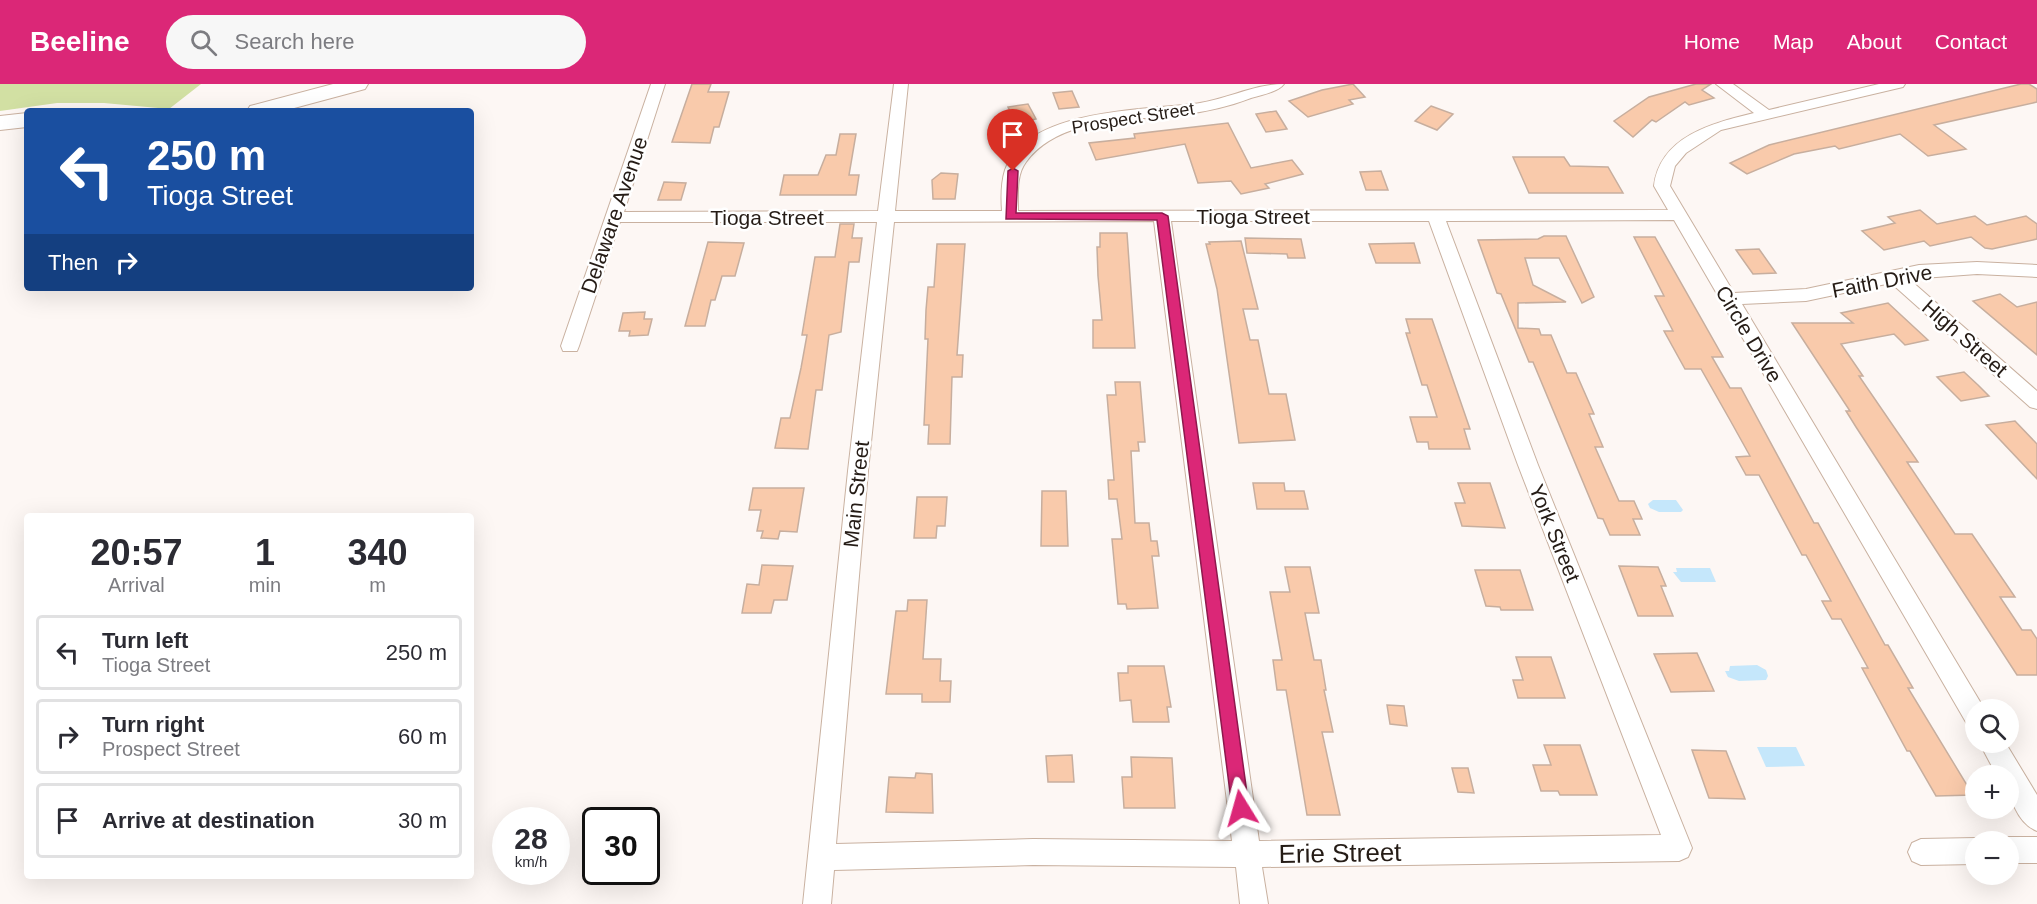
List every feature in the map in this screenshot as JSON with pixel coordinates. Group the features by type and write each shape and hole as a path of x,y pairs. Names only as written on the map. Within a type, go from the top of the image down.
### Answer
{"street":[{"path":"269,108 357,84"},
{"name":"Delaware Avenue","path":"570,346 658,84"},
{"name":"Main Street","path":"817,904 857,483 900,84"},
{"name":"Prospect Street","path":"1010,216 1011,178 1018,160 1028,148 1050,134 1082,124 1202,108 1231,101 1277,84"},
{"path":"1723,84 1766,115"},
{"name":"Circle Drive","path":"1898,84 1701,133 1690,141 1665,168 1662,186 1677,215 1966,699"},
{"path":"0,123 24,120"},
{"name":"Tioga Street","path":"614,218 1677,215"},
{"path":"1162,216 1254,904"},
{"name":"York Street","path":"1436,216 1524,453 1679,848"},
{"name":"Faith Drive","path":"1728,299 1806,296 1893,275 1947,268 2037,270"},
{"name":"High Street","path":"1893,275 1980,349 2037,402"},
{"path":"1998,753 2037,819"},
{"name":"Erie Street","path":"822,857 1033,852 1247,854 1679,848"},
{"path":"2019,850 2037,850"},
{"path":"1921,852 1965,851"}],"green space":[{"path":"0,84 201,84 170,108 104,103 57,103 0,111"}],"water":[{"path":"1653,500 1676,500 1683,510 1681,512 1659,512 1650,508 1648,504"},
{"path":"1676,568 1710,568 1716,582 1681,582 1673,572 1677,572"},
{"path":"1757,665 1766,670 1768,676 1766,680 1739,681 1728,677 1725,671 1729,671 1730,666"},
{"path":"1757,747 1796,747 1805,766 1766,767"}],"building":[{"path":"692,84 711,84 708,92 729,92 719,127 714,127 710,143 672,142"},
{"path":"1353,84 1365,97 1349,100 1353,104 1308,117 1289,101 1322,90"},
{"path":"1696,84 1711,84 1702,90 1714,98 1689,105 1685,102 1656,122 1652,120 1633,137 1614,121 1649,97"},
{"path":"2021,84 2029,84 2037,89 2037,102 1934,125 1966,149 1928,156 1900,134 1839,149 1835,146 1794,154 1747,174 1730,163 1769,145"},
{"path":"1072,91 1079,107 1059,109 1053,93"},
{"path":"1028,104 1036,119 1016,123 1008,107"},
{"path":"1431,106 1453,114 1437,130 1415,121"},
{"path":"1276,111 1287,129 1266,132 1256,114"},
{"path":"1228,123 1251,168 1292,160 1303,174 1265,184 1269,188 1241,194 1231,181 1198,183 1185,144 1096,160 1089,143 1135,138 1134,134"},
{"path":"840,134 856,134 849,175 859,175 856,195 780,195 784,175 818,175 826,155 836,155"},
{"path":"1513,157 1564,157 1570,166 1608,167 1623,193 1529,193"},
{"path":"1381,171 1388,190 1366,190 1360,172"},
{"path":"941,173 958,174 955,199 933,199 932,180"},
{"path":"664,182 686,183 681,200 658,200"},
{"path":"1920,210 1937,224 1975,216 1987,225 2026,216 2037,224 2037,239 1992,249 1985,248 1971,237 1930,246 1924,241 1884,250 1862,231 1895,223 1888,217"},
{"path":"840,224 854,224 852,238 862,238 859,262 849,262 841,332 829,335 822,390 816,390 808,449 775,448 781,418 790,418 801,368 807,335 802,335 815,257 835,257"},
{"path":"1100,233 1127,233 1135,348 1093,348 1093,320 1102,320 1097,247 1100,247"},
{"path":"1544,236 1566,236 1594,297 1582,303 1559,258 1525,258 1533,285 1566,302 1518,303 1518,328 1539,329 1541,335 1551,335 1567,373 1576,373 1594,414 1589,414 1603,447 1595,447 1619,501 1634,501 1642,519 1633,519 1640,535 1610,535 1603,519 1598,518 1533,362 1529,362 1501,294 1497,293 1478,240 1538,239"},
{"path":"1634,237 1655,237 1723,357 1712,357 1730,388 1741,388 1814,523 1818,523 1885,645 1888,645 1913,688 1908,688 1965,782 1965,795 1936,796 1910,751 1907,751 1862,668 1868,668 1841,619 1832,619 1822,601 1831,601 1806,555 1802,555 1759,475 1746,475 1736,457 1750,456 1701,369 1685,369 1664,331 1673,331 1655,296 1664,296"},
{"path":"1245,238 1301,239 1305,258 1288,258 1287,254 1247,253"},
{"path":"1241,241 1258,309 1243,309 1250,340 1258,340 1269,394 1286,394 1295,440 1239,443 1217,289 1206,244"},
{"path":"708,242 744,243 735,276 722,276 715,300 711,300 705,326 685,326"},
{"path":"1414,243 1420,263 1376,263 1369,244"},
{"path":"937,244 965,244 957,355 963,355 962,377 952,377 950,444 928,444 929,425 924,425 928,339 925,339 926,310 928,287 934,287"},
{"path":"1759,249 1776,273 1753,274 1736,250"},
{"path":"2000,294 2017,307 2037,302 2037,355 1973,301"},
{"path":"1888,303 1928,340 1905,345 1894,334 1841,344 1863,376 1859,376 1918,462 1907,462 1955,534 1972,534 2015,597 2000,597 2022,630 2031,630 2037,639 2037,675 2017,675 1856,427 1846,411 1850,411 1792,323 1853,323 1841,313"},
{"path":"645,312 644,319 652,319 648,335 629,336 630,331 619,331 623,313"},
{"path":"1406,319 1432,319 1470,429 1464,429 1470,449 1429,449 1428,442 1417,442 1410,417 1437,417 1427,385 1422,385 1406,333 1410,333"},
{"path":"1964,372 1989,396 1961,401 1937,377"},
{"path":"1115,382 1140,382 1145,442 1138,442 1139,451 1131,451 1135,523 1149,523 1151,541 1157,541 1159,556 1152,556 1158,608 1127,609 1126,604 1118,604 1112,539 1122,539 1117,499 1109,499 1108,480 1114,480 1107,395 1116,395"},
{"path":"2015,421 2037,444 2037,479 1986,425"},
{"path":"1253,483 1284,483 1285,491 1304,491 1308,509 1257,509"},
{"path":"1458,483 1490,483 1505,528 1462,526 1455,503 1465,503"},
{"path":"753,488 804,488 797,532 780,531 778,539 761,538 763,531 757,531 761,510 749,510"},
{"path":"1042,491 1066,491 1068,546 1041,546"},
{"path":"917,497 947,497 945,526 937,526 936,538 914,538"},
{"path":"762,565 793,566 787,600 774,600 771,613 742,613 747,584 759,585"},
{"path":"1619,566 1658,567 1666,586 1661,586 1673,616 1638,616"},
{"path":"1285,567 1310,567 1319,613 1305,613 1314,660 1321,660 1326,690 1324,690 1333,732 1322,732 1340,815 1307,815 1286,690 1277,690 1273,660 1282,660 1270,592 1290,592"},
{"path":"1475,570 1520,570 1533,610 1501,610 1500,607 1486,606"},
{"path":"908,600 927,600 923,659 941,659 940,681 951,681 950,702 922,702 922,694 886,694 896,611 907,611"},
{"path":"1697,653 1714,691 1671,692 1654,654"},
{"path":"1516,657 1551,657 1565,698 1518,698 1513,680 1523,680"},
{"path":"1128,666 1164,666 1171,707 1167,707 1169,722 1133,722 1131,700 1120,701 1118,673 1128,673"},
{"path":"1387,705 1404,706 1407,726 1390,724"},
{"path":"1544,745 1580,745 1597,795 1560,795 1558,791 1541,791 1533,765 1551,765"},
{"path":"1692,750 1726,751 1745,799 1709,798"},
{"path":"1072,755 1074,782 1048,782 1046,756"},
{"path":"1131,757 1172,758 1175,808 1124,808 1122,777 1132,777"},
{"path":"1452,768 1468,768 1474,793 1458,792"},
{"path":"916,773 932,774 933,813 886,812 889,777 915,778"}],"route":[{"path":"1013,171 1010,216 1162,216 1241,808"}]}
